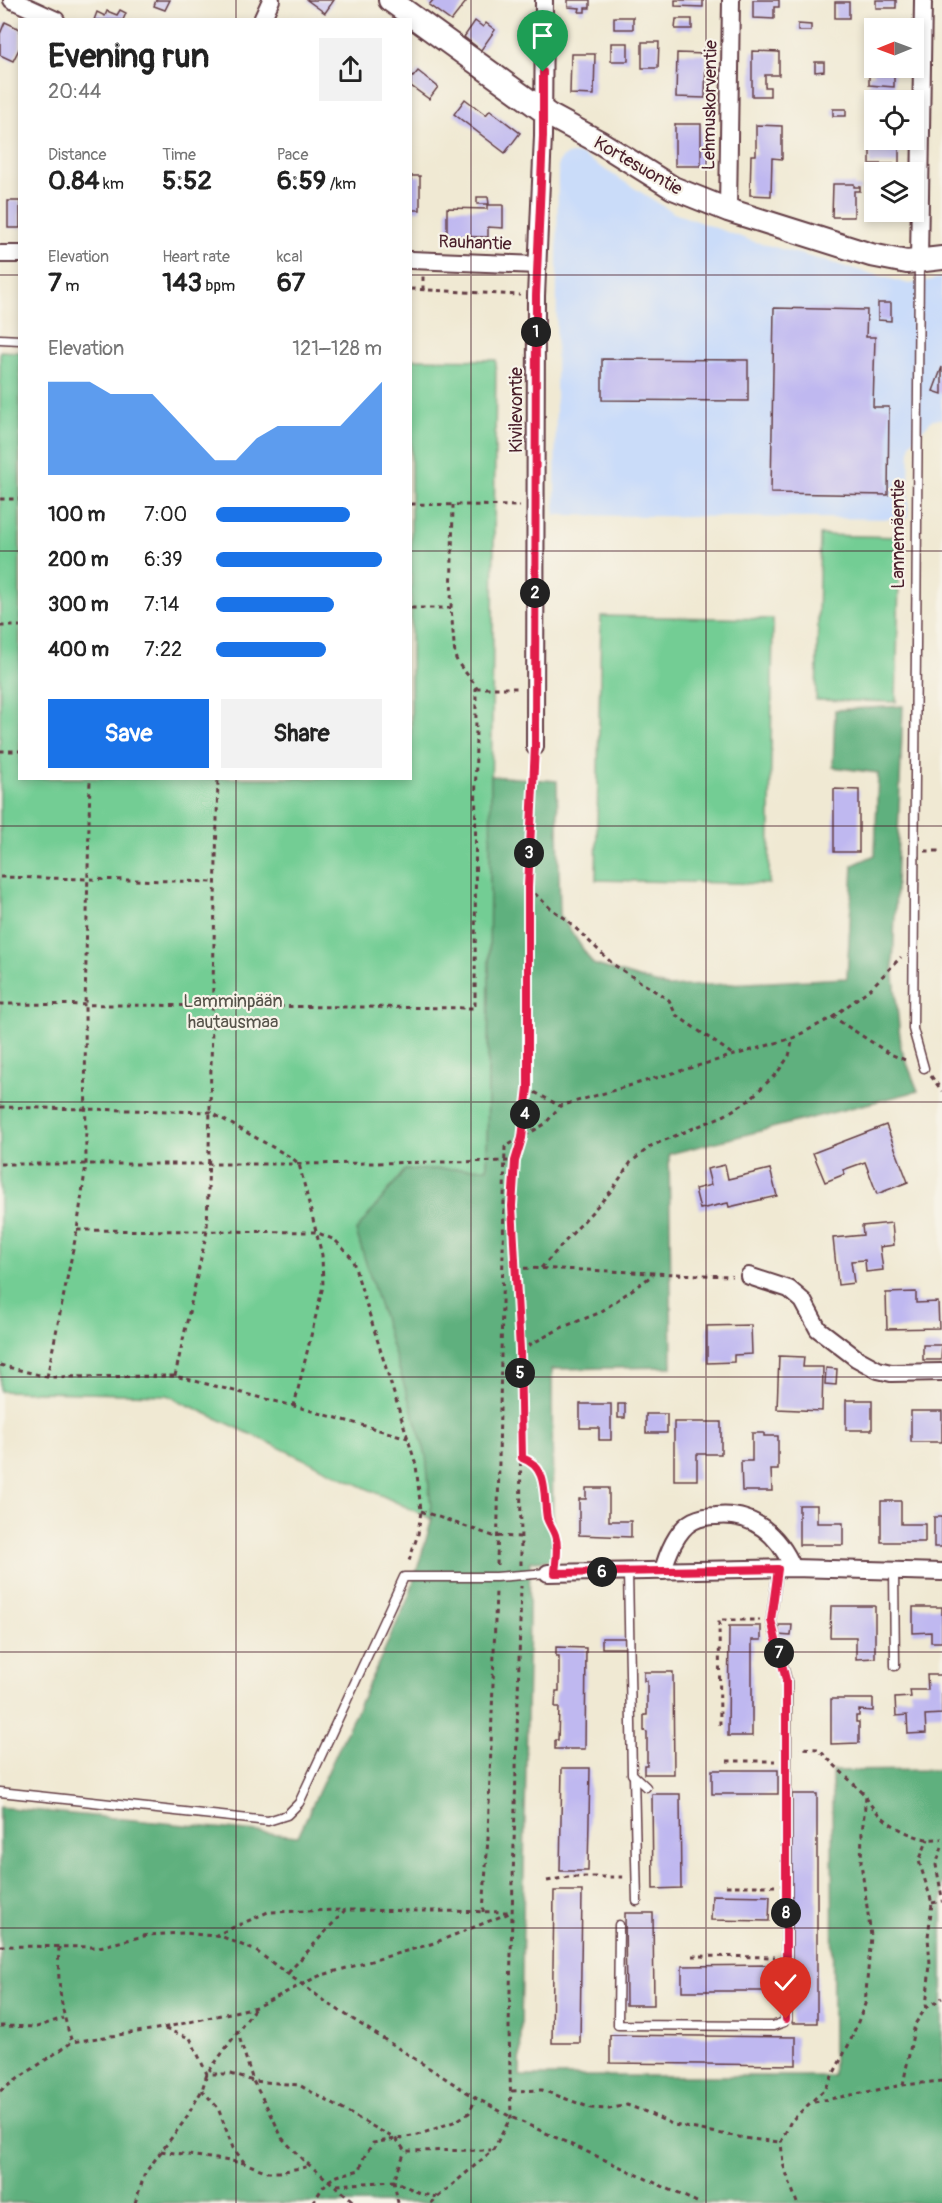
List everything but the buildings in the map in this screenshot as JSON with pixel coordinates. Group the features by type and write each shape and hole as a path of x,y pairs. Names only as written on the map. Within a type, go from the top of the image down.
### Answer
{"street":[{"path":"12,0 52,18"},
{"path":"263,18 271,0"},
{"name":"Kortesuontie","path":"390,0 542,110 673,188 728,210 871,255 897,261 942,258"},
{"name":"Kivilevontie","path":"535,747 536,296 543,136 544,0"},
{"name":"Lehmuskorventie","path":"728,210 732,0"},
{"name":"Lannemäentie","path":"919,261 923,0"},
{"path":"0,254 18,254"},
{"name":"Rauhantie","path":"417,266 538,265"},
{"path":"749,1276 789,1289 802,1302 818,1329 855,1358 878,1370 891,1373 942,1372"},
{"path":"663,1571 674,1542 692,1521 711,1516 728,1515 750,1520 771,1533 786,1552 785,1569"},
{"path":"551,1573 785,1569 942,1572"}],"lane":[{"name":"Lannemäentie","path":"919,261 913,1029 924,1068"},
{"path":"0,339 18,340"},
{"path":"619,1925 618,2025 779,2025 786,2019 786,1680 771,1620 785,1569"},
{"path":"894,1571 895,1666"},
{"path":"628,1572 637,1901"},
{"path":"0,1792 268,1821 286,1815 299,1803 404,1577 496,1577 551,1573"},
{"path":"634,1776 646,1787"}],"path":[{"path":"417,266 423,290"},
{"path":"412,289 536,296"},
{"path":"0,499 18,499"},
{"path":"412,504 536,506"},
{"path":"0,1004 475,1008 476,688 472,678 457,663 455,656 451,608 453,505"},
{"path":"412,608 451,608"},
{"path":"0,626 18,626"},
{"path":"476,688 535,688"},
{"path":"431,2203 493,2150 511,2117 509,2027 522,1458 520,1350 512,1206 515,1161 522,1138 528,1088 528,887 535,747"},
{"path":"0,750 18,751"},
{"path":"47,1377 77,1230 86,1164 85,1006 90,780"},
{"path":"175,1376 207,1231 218,780"},
{"path":"0,877 216,882"},
{"path":"528,887 550,909 566,919 614,965 669,1000 676,1015 735,1056"},
{"path":"483,1912 488,1838 498,1537 505,1147 545,1124 560,1106 793,1038 833,1017 871,988 890,970 913,942"},
{"path":"833,1017 890,1054 924,1068 942,1091"},
{"path":"540,1268 606,1197 631,1162 651,1146 725,1115 748,1101 777,1073 789,1056 793,1038"},
{"path":"528,1088 560,1106"},
{"path":"0,1107 210,1112 299,1164 322,1255 323,1286 294,1406"},
{"path":"0,1164 515,1161"},
{"path":"77,1230 316,1232 335,1240 352,1258 416,1465 421,1511 418,1534 404,1577"},
{"path":"515,1268 749,1276"},
{"path":"520,1350 563,1327 599,1313 654,1274"},
{"path":"0,1365 47,1377 175,1376 294,1406 409,1439"},
{"path":"522,1458 538,1468 544,1484 548,1519 556,1541 551,1573"},
{"path":"421,1511 498,1537 520,1537"},
{"path":"720,1725 719,1620 771,1620"},
{"path":"786,1746 818,1749 866,1796 882,1816 918,1837 942,1839"},
{"path":"728,1761 786,1761"},
{"path":"797,2203 783,2164 781,2142 791,2121 812,2103 834,2076 865,2004 871,1936 861,1863 866,1796"},
{"path":"926,2008 930,1964 928,1936 932,1903 919,1861 928,1839"},
{"path":"932,1903 942,1899 936,1866 942,1847"},
{"path":"548,1881 568,1877 637,1877"},
{"path":"726,1887 786,1886"},
{"path":"214,1936 268,1912 345,1910 512,1912"},
{"path":"288,1973 345,1910"},
{"path":"0,2091 72,2042 163,2028 256,2007 319,1976 434,1943 512,1912"},
{"path":"0,1946 99,1947 148,1935 185,1933 223,1937 256,1951 362,2026 476,2098 511,2117 699,2203"},
{"path":"59,1947 58,1977 63,2018 72,2042"},
{"path":"692,1956 786,1957"},
{"path":"903,2085 915,2024 926,2008 942,1998"},
{"path":"135,2203 145,2173 185,2120 202,2090 207,2074 256,2007"},
{"path":"0,2026 37,2027 63,2018"},
{"path":"163,2028 190,2038 207,2074"},
{"path":"237,2030 253,2081 282,2138 311,2166 356,2203"},
{"path":"207,2074 231,2074 253,2081 299,2085 397,2140 405,2151"},
{"path":"812,2103 903,2085 942,2081"},
{"path":"202,2090 218,2108 233,2148 244,2163"},
{"path":"512,2091 542,2090 591,2108 609,2109 627,2105 674,2126 781,2142"},
{"path":"313,2203 327,2180 360,2170 364,2157 373,2142 418,2135 456,2121 469,2113 476,2098"},
{"path":"405,2151 493,2150"},
{"path":"161,2151 244,2163 268,2172 311,2166"},
{"path":"398,2203 394,2181 405,2151"},
{"path":"336,2185 394,2181 422,2194 437,2197"}],"shaded area":[{"path":"582,155 674,213 752,241 909,284 942,278 942,419 933,419 910,443 908,519 555,515 558,163 564,156"}],"green space":[{"name":"Lamminpään hautausmaa","path":"0,351 18,352 18,780 412,780 412,359 496,360 487,1169 405,1170 432,1519 167,1395 0,1391"},
{"path":"820,535 900,537 896,702 816,700"},
{"path":"601,616 773,619 769,884 596,880"},
{"path":"903,706 893,966 901,1048 918,1091 669,1154 672,1367 552,1369 553,1560 530,1561 520,2076 833,2076 832,1771 942,1770 942,2203 0,2203 0,1807 298,1836 409,1597 432,1519 426,1455 356,1231 405,1170 487,1168 491,776 557,781 560,915 593,964 668,987 847,978 853,865 875,855 878,773 833,767 835,710"}],"route":[{"path":"543,72 543,136 536,296 535,747 528,887 528,1088 522,1138 515,1161 512,1206 520,1350 522,1458 529,1460 538,1468 544,1484 548,1519 556,1541 555,1573 778,1569 771,1620 786,1680 786,2019"}]}
